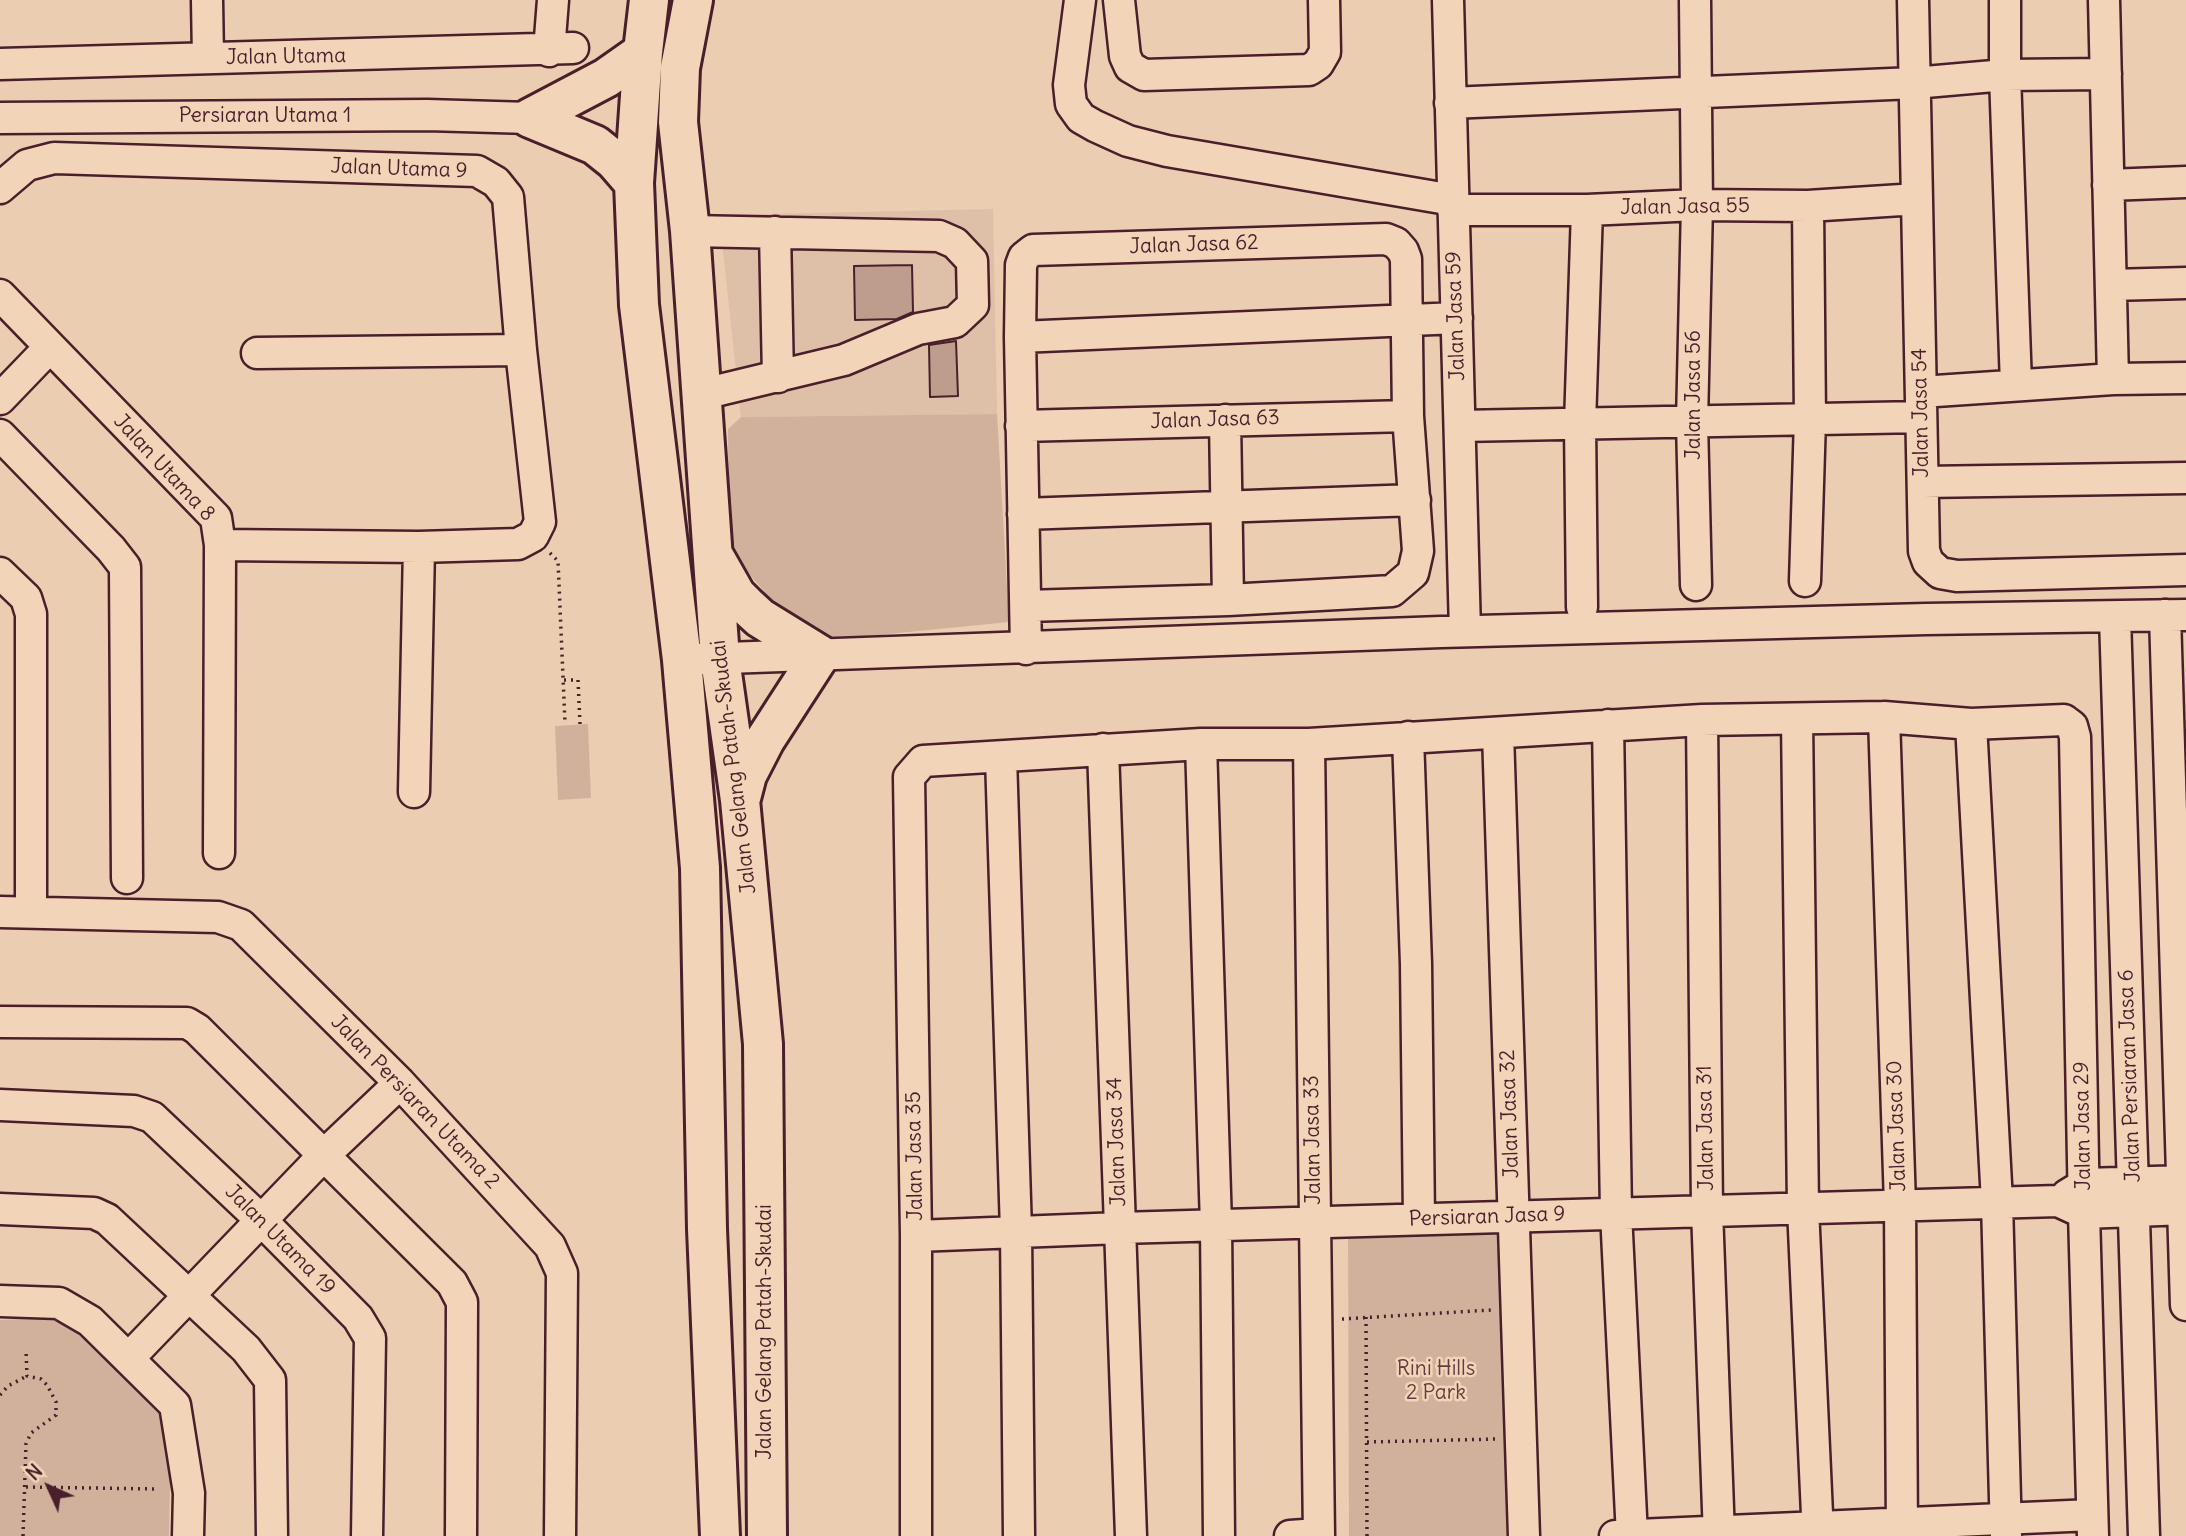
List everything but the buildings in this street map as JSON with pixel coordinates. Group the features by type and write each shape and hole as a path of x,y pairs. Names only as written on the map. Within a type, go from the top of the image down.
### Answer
{"main road":[{"name":"Jalan Gelang Patah-Skudai","path":"649,0 634,183 639,305 682,660 700,868 707,1229 720,1536"},
{"name":"Jalan Gelang Patah-Skudai","path":"693,0 680,68 678,121 703,394 720,659 740,800 763,1044 767,1536"},
{"path":"530,118 606,78 643,52"},
{"path":"530,118 595,145 615,161 634,183"},
{"path":"712,552 736,595 747,606 760,618 820,655 765,740 747,775 740,800"},
{"path":"707,1229 725,1125 734,1117 747,1123 764,1222"}],"street":[{"path":"207,0 208,58"},
{"name":"Jalan Utama","path":"0,64 561,50 553,0"},
{"name":"Jalan Jasa 55","path":"1080,0 1069,85 1071,104 1081,118 1095,126 1128,141 1167,151 1453,205 1587,210 1697,205 1808,206 1917,199"},
{"path":"1119,0 1125,56 1130,67 1144,75 1309,70 1318,64 1325,52 1324,0"},
{"name":"Jalan Jasa 59","path":"1448,0 1465,631"},
{"name":"Jalan Jasa 56","path":"1695,0 1697,205 1692,422 1696,585"},
{"name":"Jalan Jasa 54","path":"1913,0 1924,551 1928,562 1940,573 1958,576 2186,570"},
{"path":"2005,0 2005,75 2017,385"},
{"path":"2104,0 2113,379"},
{"path":"1450,103 1914,83 2005,75 2106,74"},
{"name":"Persiaran Utama 1","path":"0,118 413,115 530,118"},
{"name":"Jalan Utama 9","path":"0,188 27,165 54,158 477,171 496,183 508,197 540,522 533,536"},
{"path":"2108,185 2186,182"},
{"path":"1805,581 1810,419 1808,206"},
{"path":"1582,607 1580,424 1587,210"},
{"path":"690,231 939,236 955,243 972,261 973,305 954,322 918,329 844,360 703,394"},
{"path":"775,232 778,377"},
{"name":"Jalan Jasa 62","path":"1026,649 1020,337 1021,265 1024,257 1033,250 1386,239 1396,243 1406,259 1408,415 1418,551 1413,573 1392,591 1228,600"},
{"path":"2110,285 2186,283"},
{"name":"Jalan Utama 8","path":"0,295 216,518 220,545 219,853"},
{"path":"1020,337 1457,318"},
{"path":"0,399 49,348"},
{"path":"257,353 521,350"},
{"path":"1460,426 1810,419 1921,405 2017,385 2186,378"},
{"name":"Jalan Jasa 63","path":"1021,426 1408,415"},
{"path":"1026,606 1228,600 1225,420"},
{"path":"0,435 111,549 125,567 127,878"},
{"path":"1923,482 2186,478"},
{"path":"1023,514 1415,500"},
{"path":"220,545 419,547 518,544 533,536"},
{"path":"414,792 419,547"},
{"path":"0,573 26,598 32,614 31,911"},
{"path":"682,660 1465,631 2175,615 2186,1305"},
{"name":"Jalan Persiaran Jasa 6","path":"2115,617 2144,1536"},
{"path":"1019,1536 1016,1231 1001,757 1201,744 1309,744 1702,720 1884,717 1971,724 1997,1202 2006,1527"},
{"name":"Jalan Jasa 30","path":"1884,717 1900,1205 1902,1530"},
{"path":"1797,719 1803,1208 1818,1532"},
{"name":"Jalan Jasa 31","path":"1702,720 1707,1210 1719,1534"},
{"name":"Jalan Jasa 29","path":"1971,724 2064,720 2072,726 2075,737 2076,1199 2092,1525"},
{"path":"1608,725 1616,1213 1632,1536"},
{"name":"Jalan Jasa 32","path":"1498,733 1524,1536"},
{"path":"1408,737 1416,964 1419,1219"},
{"path":"1201,744 1216,1225 1219,1536"},
{"name":"Jalan Jasa 33","path":"1309,744 1314,1222 1309,1535"},
{"name":"Jalan Jasa 34","path":"1103,749 1130,1536"},
{"name":"Jalan Jasa 35","path":"916,1536 916,1236 909,777 923,761 1001,757"},
{"name":"Jalan Persiaran Utama 2","path":"0,912 218,917 241,925 400,1083 542,1237 558,1259 562,1273 560,1536"},
{"path":"0,1022 187,1023 197,1029 452,1283 461,1302 461,1536"},
{"path":"130,1358 323,1156 400,1083"},
{"name":"Jalan Utama 19","path":"0,1105 134,1111 152,1117 261,1220 358,1318 370,1338 367,1536"},
{"name":"Persiaran Jasa 9","path":"916,1236 2184,1195"},
{"path":"0,1209 94,1213 107,1219 246,1349 270,1380 272,1536"},
{"path":"0,1301 59,1303 90,1321 175,1405 189,1493 188,1536"},
{"path":"1615,1536 2092,1525"}],"path":[{"path":"533,536 558,561 565,723"},
{"path":"564,680 578,680 580,724"},
{"path":"1367,1536 1366,1317 1494,1310"},
{"path":"26,1350 27,1376"},
{"path":"0,1395 8,1386 27,1376 41,1379 56,1402 56,1415 31,1433 26,1444 23,1536"},
{"path":"1367,1442 1507,1438"},
{"path":"26,1487 156,1489"}],"shaded area":[{"path":"993,209 997,414 741,417 719,215"}],"green space":[{"path":"997,414 1009,622 818,641 769,597 729,551 728,429 741,417"},
{"path":"588,724 591,798 558,800 555,726"},
{"name":"Rini Hills 2 Park","path":"1522,1221 1525,1536 1349,1536 1348,1227"},
{"path":"66,1317 171,1418 169,1536 0,1536 0,1320"}]}
